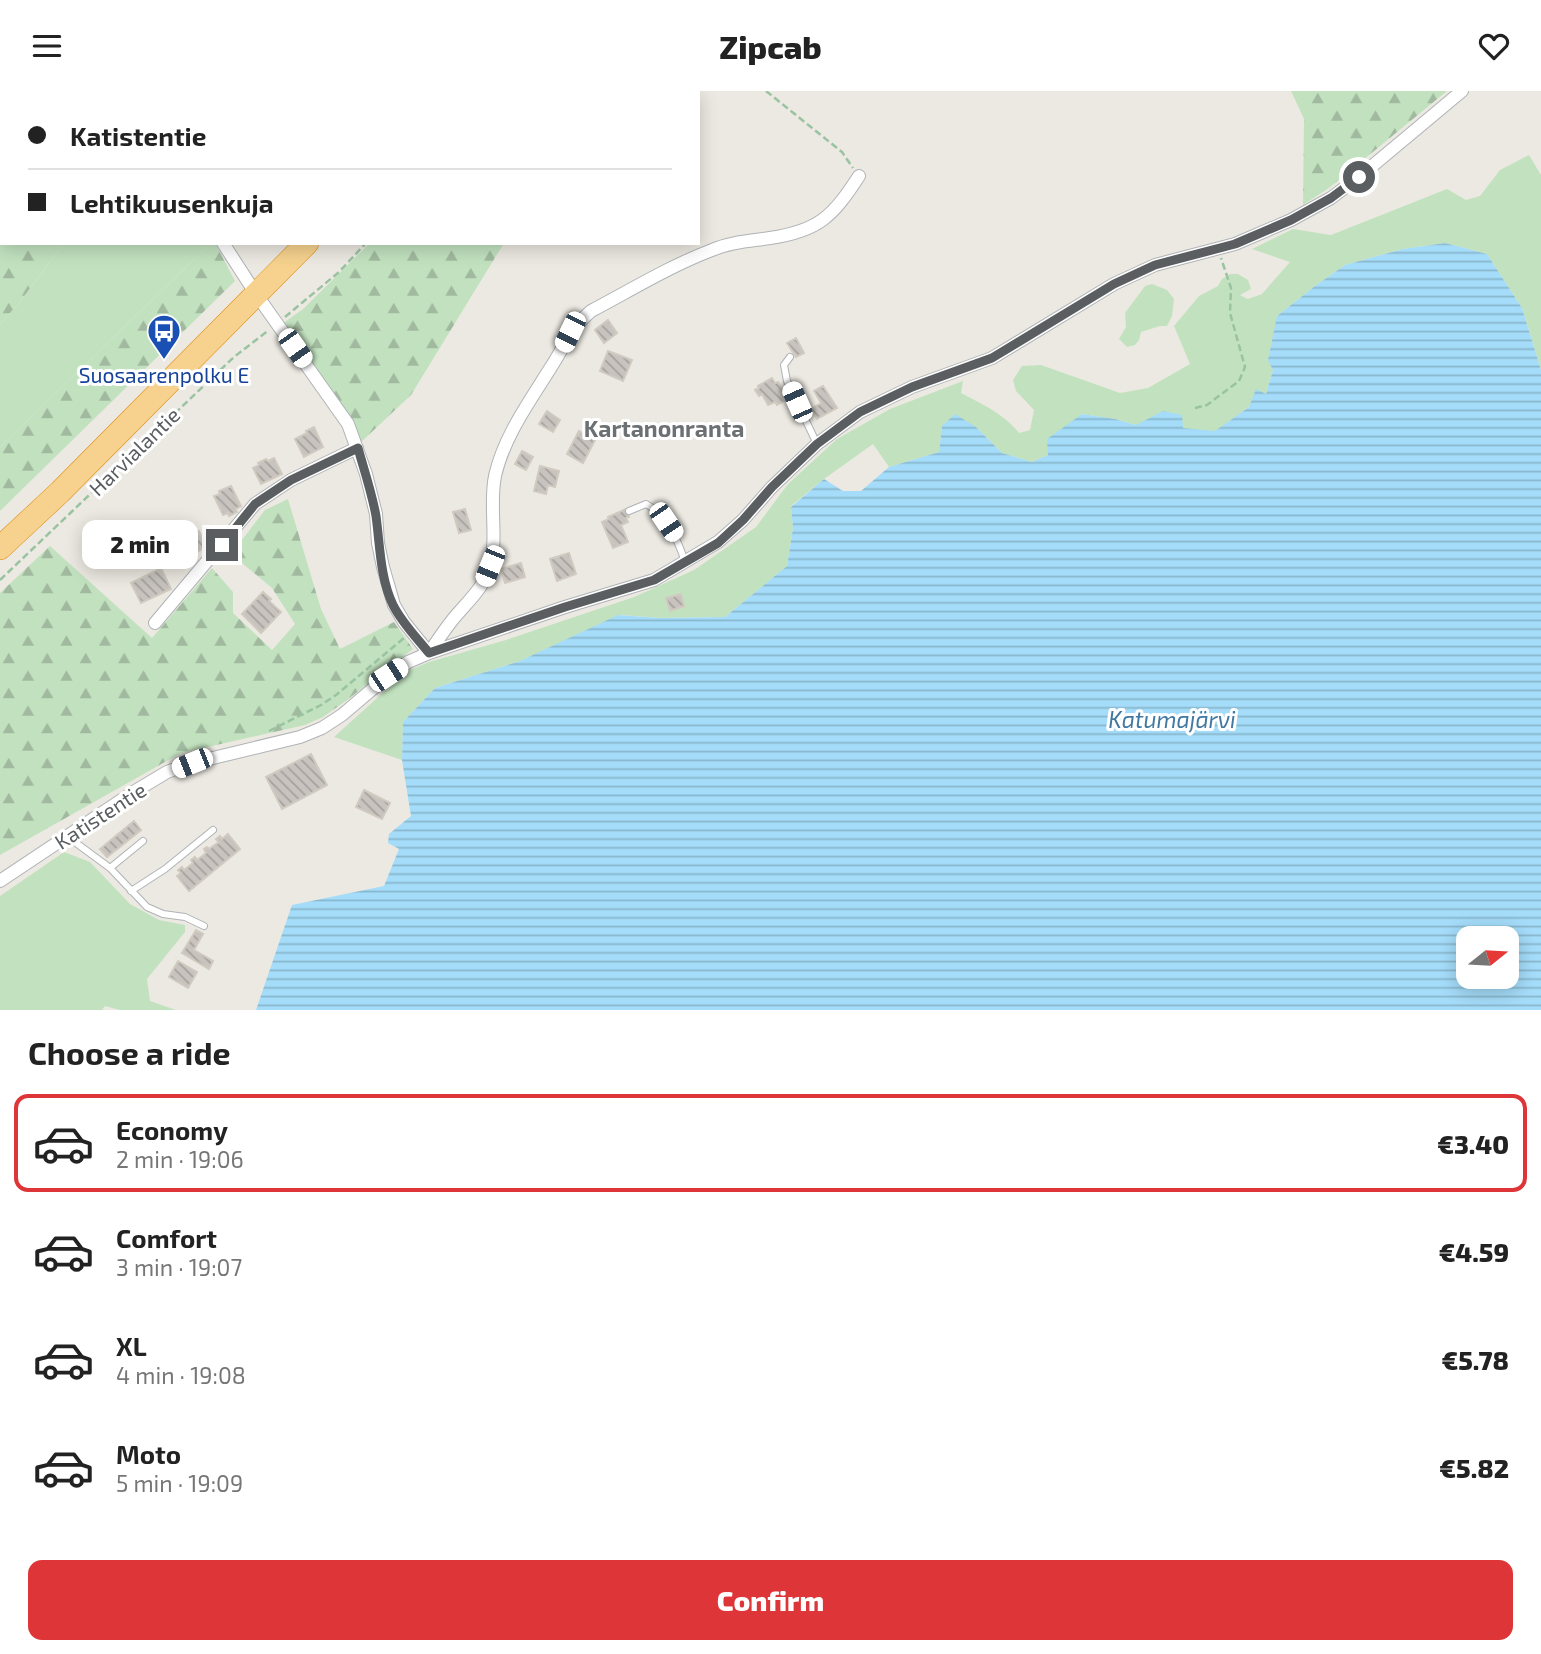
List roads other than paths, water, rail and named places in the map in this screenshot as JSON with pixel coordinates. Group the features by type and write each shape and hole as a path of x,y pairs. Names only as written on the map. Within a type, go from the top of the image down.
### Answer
{"highway":[{"name":"Harvialantie","path":"0,548 60,492 305,245"}],"street":[{"name":"Katistentie","path":"0,881 167,772 192,763 300,737 322,728 342,715 388,675 408,662 565,607 654,580 718,543 817,444 860,412 912,387 992,358 1114,284 1155,265 1235,244 1291,220 1331,198 1359,177 1462,91"},
{"name":"Katistentie","path":"429,653 441,634 482,585 491,558 493,496 501,457 519,419 558,357 570,332 580,320 591,311 714,249 744,241 796,234 815,226 828,217 859,176"},
{"path":"224,245 348,424 358,448 376,514 378,543 390,597 404,622 429,653"},
{"path":"155,623 255,504 291,480 358,448"}],"lane":[{"path":"790,357 784,365 787,381 817,444"},
{"path":"629,511 646,504 656,509 674,535 685,562"},
{"path":"131,891 165,869 213,830"},
{"path":"66,836 110,868 147,907 204,926"},
{"path":"110,868 143,841"}],"water":[{"name":"Katumajärvi","path":"1445,243 1487,254 1522,308 1541,370 1541,1010 256,1010 292,905 384,886 399,849 388,843 389,834 411,816 402,760 403,722 435,688 520,661 618,615 661,618 725,617 787,566 793,528 791,507 824,479 843,491 861,491 889,467 939,452 942,426 955,414 976,427 1002,453 1032,462 1048,455 1047,439 1082,414 1136,425 1163,411 1182,415 1183,428 1215,431 1249,407 1256,389 1266,394 1273,370 1268,360 1277,316 1345,265 1403,249"}],"place":[{"name":"Suosaarenpolku E","path":"164,361"}],"district":[{"name":"Kartanonranta","path":"664,428"}]}
